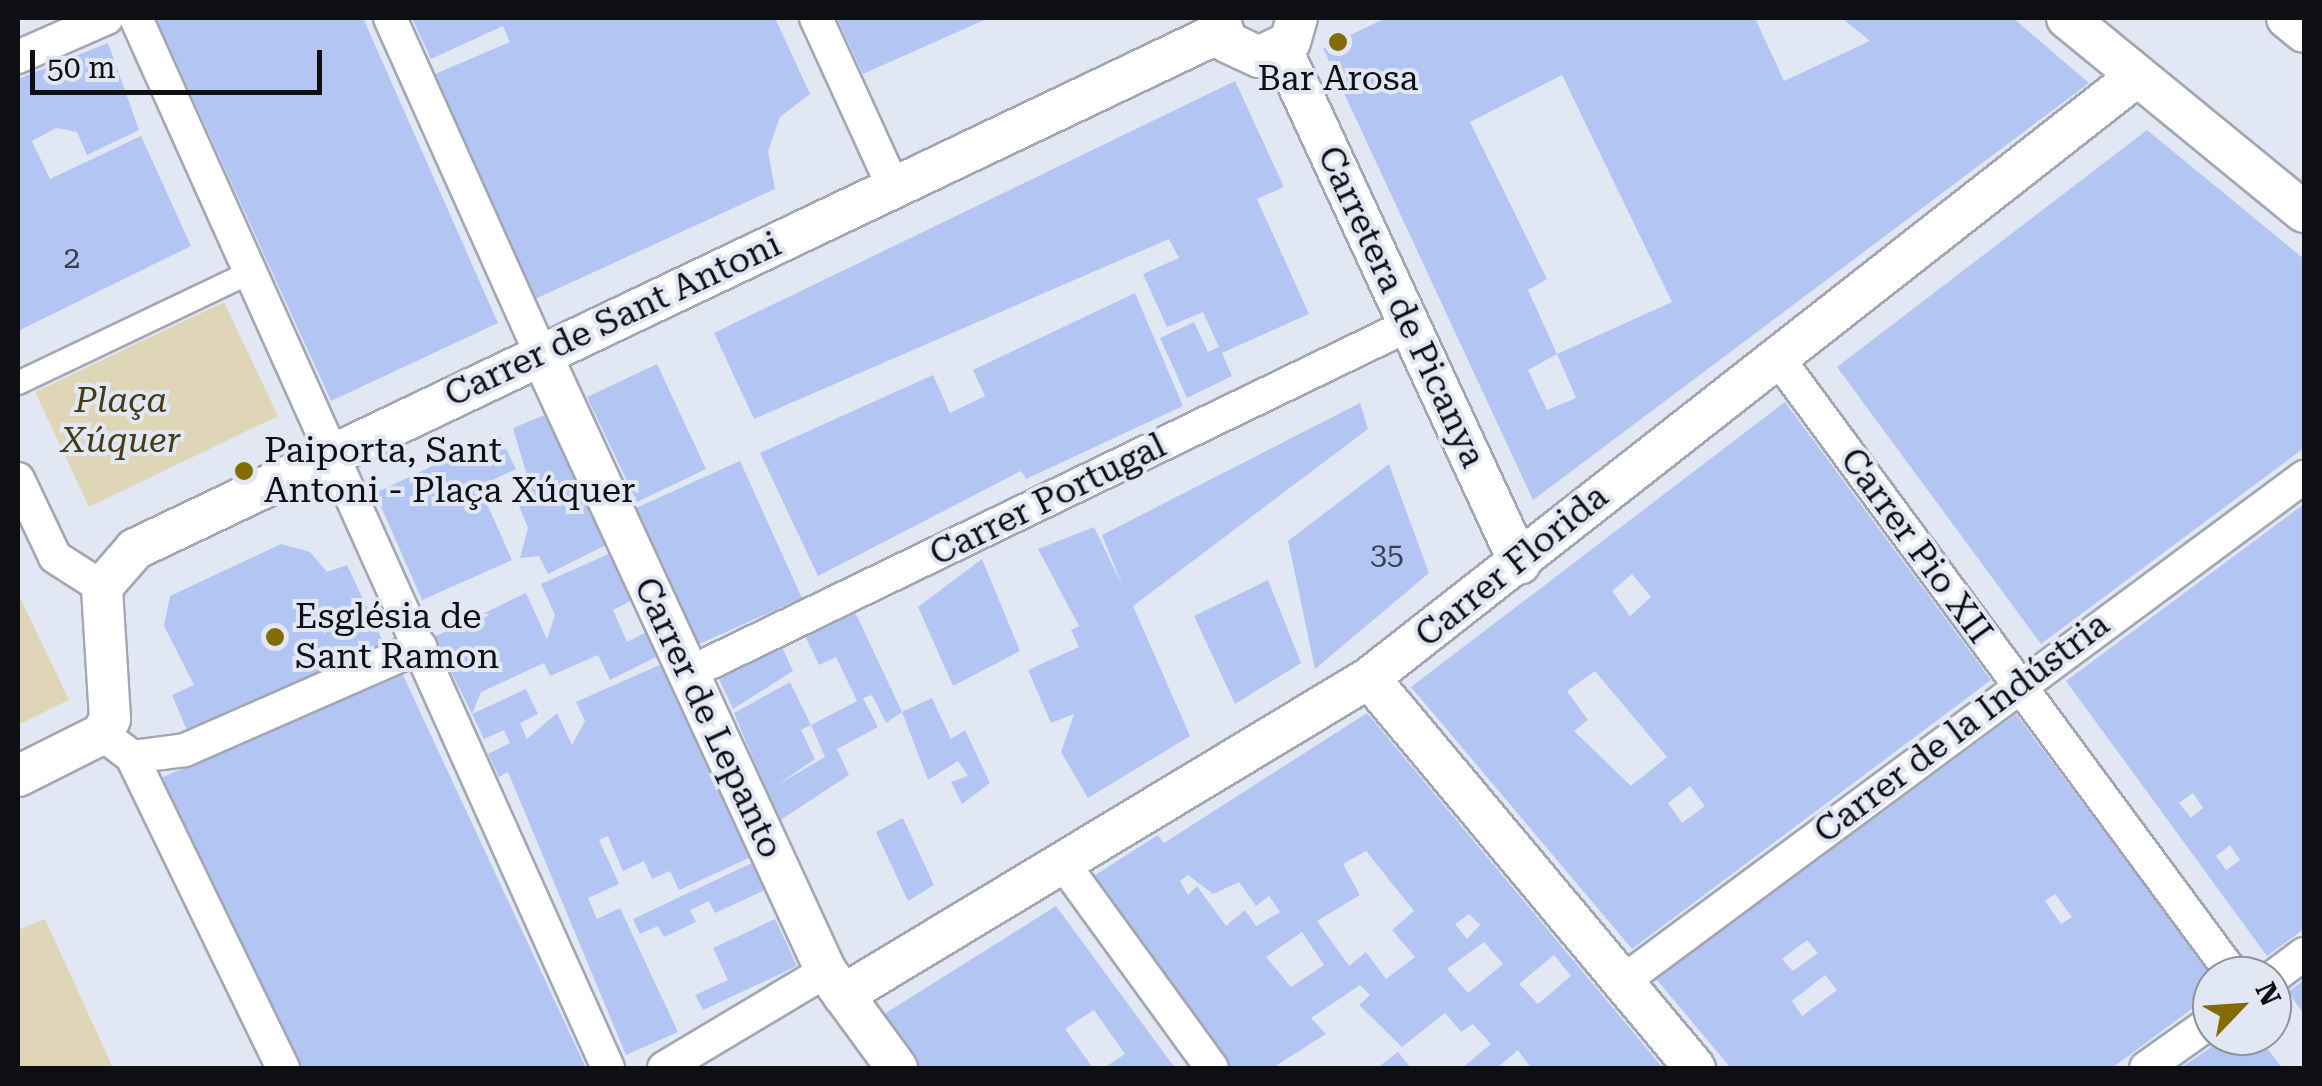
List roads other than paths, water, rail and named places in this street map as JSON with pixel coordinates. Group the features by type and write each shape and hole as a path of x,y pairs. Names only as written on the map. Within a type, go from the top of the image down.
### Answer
{"street":[{"path":"18,58 107,18"},
{"path":"136,18 254,271 608,1068"},
{"path":"390,18 541,354"},
{"path":"816,18 894,188"},
{"path":"2067,18 2304,212"},
{"path":"2286,18 2304,32"},
{"path":"1220,25 1247,56 1290,34"},
{"name":"Carrer de Sant Antoni","path":"102,588 135,549 894,188 1220,25"},
{"name":"Carretera de Picanya","path":"1290,34 1409,324 1520,564"},
{"name":"Carrer Florida","path":"834,983 1063,863 1369,678 1520,564 2137,76"},
{"path":"18,384 254,271"},
{"name":"Carrer Portugal","path":"688,674 1409,324"},
{"name":"Carrer de Lepanto","path":"541,354 834,983 897,1068"},
{"name":"Carrer Pio XII","path":"1777,357 2219,956"},
{"name":"Carrer de la Indústria","path":"1622,982 2304,477"},
{"path":"18,479 55,557 102,588 99,623 114,688 117,746 283,1068"},
{"path":"18,776 117,746 185,750 420,647"},
{"path":"1369,678 1694,1068"},
{"path":"1063,863 1212,1068"},
{"path":"664,1068 834,983"},
{"path":"2146,1068 2192,1036"}],"place":[{"name":"Bar Arosa","path":"1338,42"},
{"name":"Paiporta, Sant Antoni - Plaça Xúquer","path":"244,471"},
{"name":"Església de Sant Ramon","path":"275,637"}],"park label":[{"name":"Plaça Xúquer","path":"121,421"}]}
